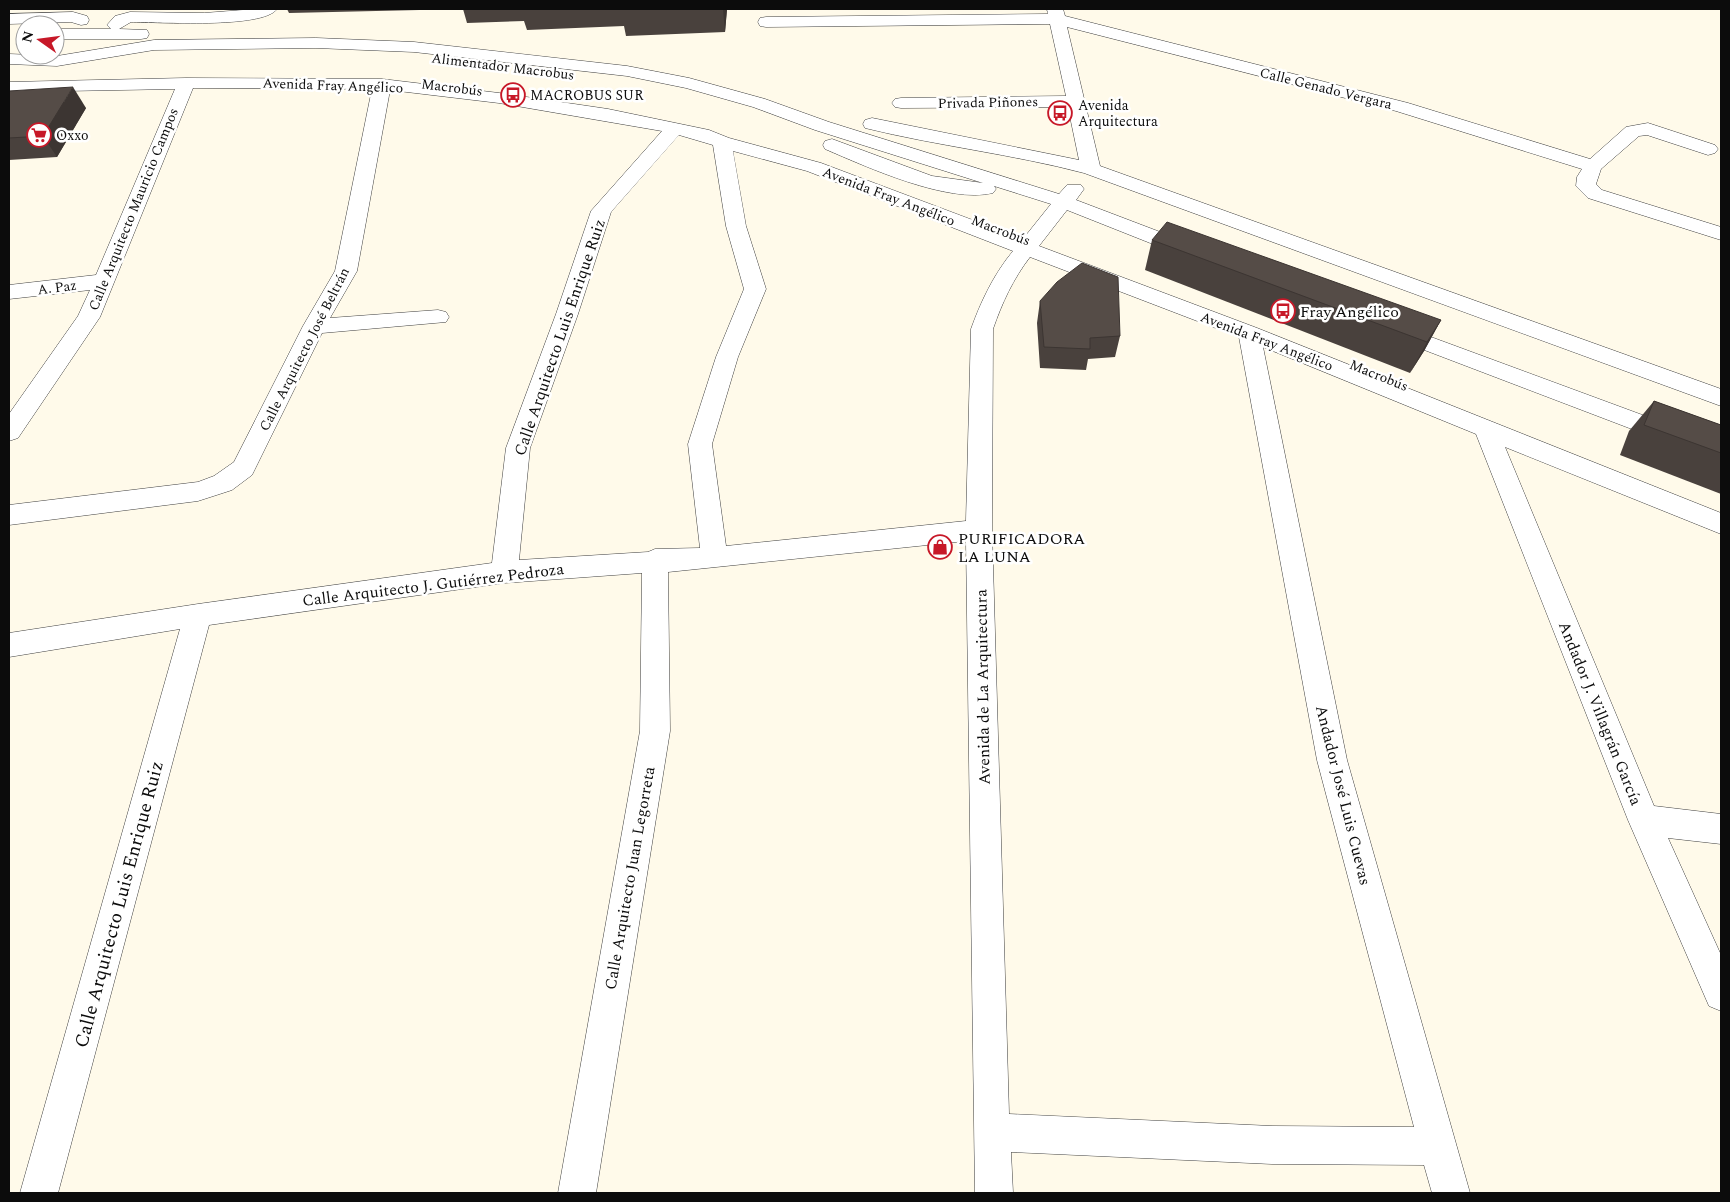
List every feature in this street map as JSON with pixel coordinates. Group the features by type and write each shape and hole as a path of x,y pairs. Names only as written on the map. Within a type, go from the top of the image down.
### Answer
{"street":[{"path":"109,34 117,22 130,17 247,16 261,14 269,9"},
{"path":"1056,14 1091,169"},
{"name":"Calle Genado Vergara","path":"766,22 1056,14 1402,107 1593,166"},
{"path":"9,19 79,18 81,20 73,34"},
{"path":"65,34 335,36 520,46 642,64 756,88 846,118 906,132 1016,151 1091,169 1721,398"},
{"path":"9,59 56,61 154,45 316,43 414,47 627,71 690,83 758,103 822,126 1064,202 1205,256"},
{"path":"65,50 88,56"},
{"name":"Macrobús","path":"9,80 260,75 368,78 467,88 545,99 690,124 835,168 1028,245 1262,327 1721,512"},
{"name":"Avenida Fray Angélico","path":"9,87 186,83 382,84 499,98 702,134 722,142 814,167 1028,245 1721,524"},
{"name":"Calle Arquitecto Mauricio Campos","path":"9,432 89,317 186,83"},
{"name":"Calle Arquitecto José Beltrán","path":"9,515 198,491 224,483 243,468 314,326 346,271 382,84"},
{"name":"Privada Piñones","path":"901,103 1075,101"},
{"name":"Calle Arquitecto Luis Enrique Ruiz","path":"504,572 518,448 568,314 601,211 674,128"},
{"path":"1708,149 1648,129 1632,131 1593,166 1587,177 1586,186 1595,194 1721,234"},
{"path":"714,558 700,444 727,357 755,288 736,226 722,142"},
{"path":"1010,184 1024,168 1026,158 1016,151"},
{"name":"Avenida de La Arquitectura","path":"994,1193 991,1132 979,530 982,329 1003,280 1028,245 1091,169"},
{"name":"A. Paz","path":"9,292 105,281"},
{"path":"314,326 438,317"},
{"path":"1379,324 1721,454"},
{"name":"Andador José Luis Cuevas","path":"1249,333 1332,760 1451,1193"},
{"name":"Andador J. Villagrán García","path":"1486,429 1644,820 1721,994"},
{"name":"Calle Arquitecto J. Gutiérrez Pedroza","path":"9,645 198,615 504,572 655,560 714,558 979,530"},
{"name":"Calle Arquitecto Juan Legorreta","path":"577,1193 654,731 655,560"},
{"name":"Calle Arquitecto Luis Enrique Ruiz","path":"39,1193 198,615"},
{"path":"1644,820 1721,829"},
{"path":"991,1132 1272,1145 1438,1146"}],"building":[{"path":"73,87 43,136 9,138 9,91"},
{"path":"1167,222 1441,320 1427,342 1152,240"},
{"path":"1082,263 1118,277 1120,336 1090,338 1090,349 1044,347 1040,301 1057,282"},
{"path":"1654,401 1721,425 1721,453 1644,425"}],"place":[{"name":"MACROBUS SUR","path":"513,95"},
{"name":"Avenida Arquitectura","path":"1060,113"},
{"name":"Oxxo","path":"39,135"},
{"name":"Fray Angélico","path":"1283,311"},
{"name":"PURIFICADORA LA LUNA","path":"940,547"}]}
